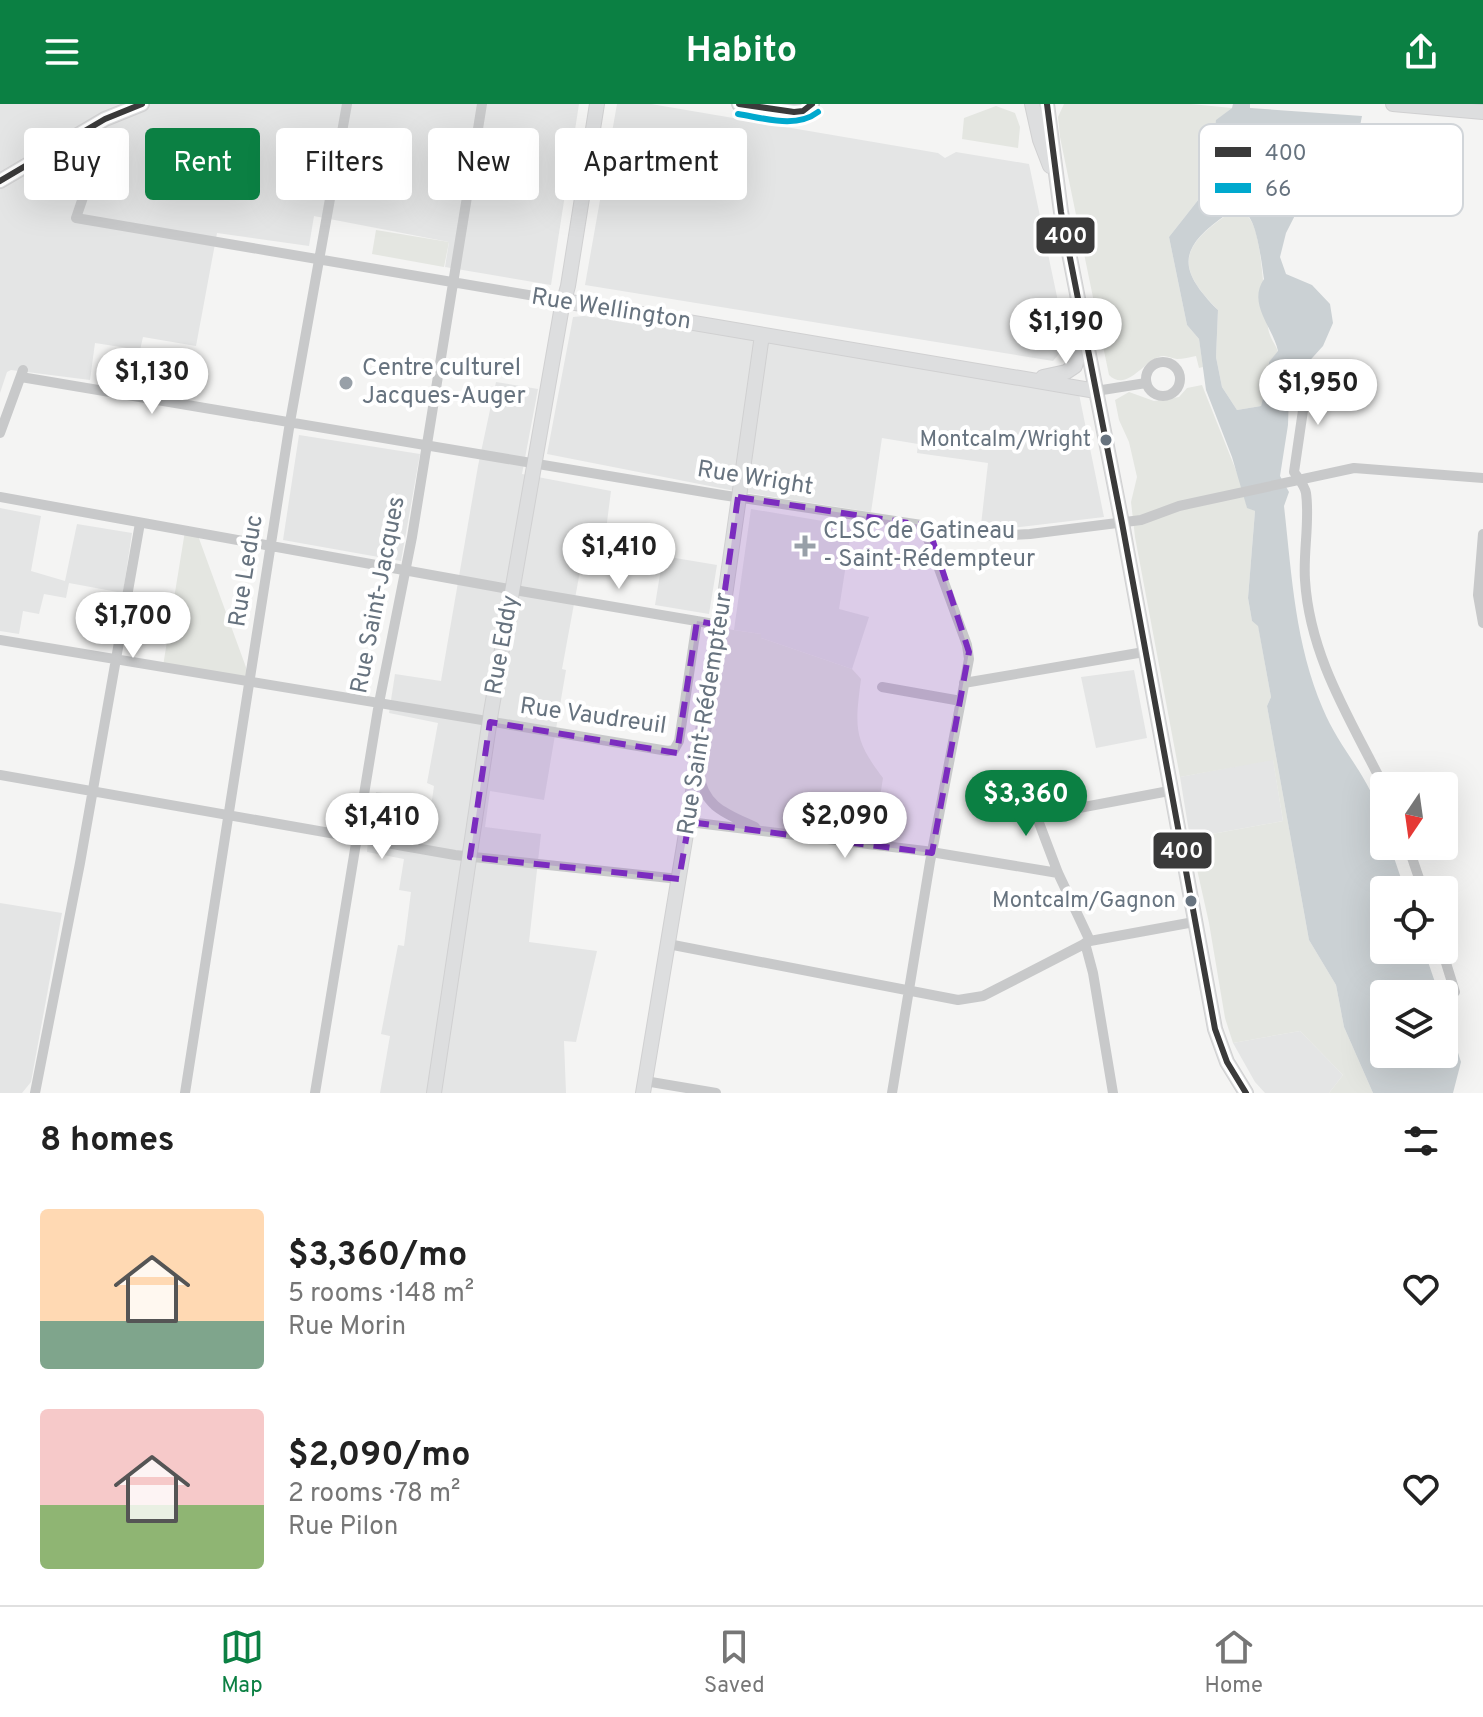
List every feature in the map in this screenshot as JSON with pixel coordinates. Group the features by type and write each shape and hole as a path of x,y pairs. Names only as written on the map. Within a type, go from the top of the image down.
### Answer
{"main road":[{"name":"Rue Eddy","path":"434,1093 490,722 597,104"},
{"path":"739,104 794,112 803,111 812,104"},
{"path":"1032,104 1040,140 1055,177"},
{"path":"1047,104 1055,177 1122,523 1194,922 1219,1044 1231,1072 1246,1093"},
{"path":"1393,104 1483,112"},
{"path":"91,128 135,105"},
{"path":"0,181 24,167"},
{"name":"Rue Wellington","path":"564,301 1096,391"},
{"path":"1030,378 1066,372 1075,366 1083,330"},
{"name":"Rue Saint-Rédempteur","path":"644,1087 699,763 762,335"}],"street":[{"name":"Rue Leduc","path":"185,1093 290,422 347,104"},
{"name":"Rue Saint-Jacques","path":"315,1093 379,703 406,571 482,104"},
{"name":"Rue Wellington","path":"82,200 76,218 564,301"},
{"name":"Rue Wright","path":"0,433 22,373 534,464 1004,536 1148,518 1179,506 1235,492 1354,468 1483,478"},
{"name":"Rue Wellington","path":"1096,391 1146,383"},
{"path":"1307,383 1293,480 1306,490 1305,578 1308,610 1316,643 1336,697 1376,772"},
{"path":"0,497 720,625"},
{"path":"35,1093 93,792 140,523"},
{"path":"892,1093 969,652 927,536 928,526"},
{"path":"1483,534 1478,595 1483,623"},
{"name":"Rue Vaudreuil","path":"0,640 663,751 674,750 679,741 697,621"},
{"path":"964,683 1144,652"},
{"path":"882,687 961,701"},
{"path":"699,763 703,794 707,800 764,831"},
{"path":"0,775 357,840 470,857 679,879"},
{"path":"1063,811 1169,791"},
{"path":"1030,799 1088,942 1113,1093"},
{"path":"689,822 932,853 1058,873"},
{"path":"668,944 958,1000 983,996 1088,942 1194,922"},
{"path":"644,1087 716,1093"}],"highlighted area":[{"path":"738,497 928,526 969,652 932,853 689,822 679,879 470,857 490,722 677,753 697,621 720,625"}],"shaded area":[{"path":"0,104 579,104 575,128 555,128 555,200 564,200 551,285 445,267 449,242 314,216 309,246 217,233 196,346 143,337 140,350 95,343 90,380 11,370 7,372 0,393"},
{"path":"617,104 651,104 938,153 945,158 956,152 1029,164 1067,344 1053,361 585,285 600,200 747,200 747,128 613,128"},
{"path":"1064,104 1191,104 1232,108 1216,124 1199,124 1199,199 1169,237 1187,325 1199,339 1203,367 1199,368 1196,356 1177,359 1164,356 1123,380 1109,375 1058,117"},
{"path":"1233,104 1250,104 1250,108 1362,116 1360,124 1215,124"},
{"path":"996,106 1015,113 1020,127 1018,148 962,139 964,118"},
{"path":"1199,199 1199,216 1224,216 1200,237 1189,258 1195,282 1218,310 1216,357 1222,387 1237,410 1261,406 1269,362 1278,351 1258,297 1264,279 1254,226 1248,216 1295,216 1286,233 1280,257 1286,274 1312,285 1330,304 1333,323 1323,346 1294,378 1289,394 1280,476 1289,492 1284,506 1300,634 1314,684 1331,727 1370,790 1370,860 1395,860 1400,876 1370,876 1370,964 1429,964 1434,980 1370,980 1370,1068 1458,1068 1458,1053 1461,1062 1453,1093 1373,1093 1344,1027 1336,985 1309,940 1267,706 1271,697 1258,626 1252,621 1248,598 1255,511 1247,508 1232,457 1206,390 1199,339 1187,325 1169,237"},
{"path":"1225,216 1247,216 1257,236 1267,324 1278,352 1269,362 1261,406 1237,410 1222,387 1216,357 1218,310 1195,282 1189,258 1192,248"},
{"path":"376,230 449,242 444,267 372,254"},
{"path":"573,317 681,327 1079,394 1104,517 1004,529 981,525 988,463 917,453 918,444 882,438 871,512 735,491 547,454"},
{"path":"496,382 538,389 522,474 611,491 606,530 611,532 606,558 583,555 562,669 566,670 544,800 490,791 485,827 541,834 529,942 597,951 576,1042 564,1041 566,1093 380,1093 390,1036 381,1034 398,945 404,946 411,892 399,890 404,859 367,852 369,828 376,792 432,800 434,786 427,783 438,723 389,713 395,674 441,681 478,466"},
{"path":"1202,385 1241,483 1247,507 1255,511 1248,598 1252,621 1258,625 1271,697 1267,706 1309,940 1336,985 1344,1027 1373,1093 1329,1093 1343,1075 1300,1031 1233,1043 1225,1018 1209,923 1190,838 1283,821 1273,760 1180,777 1135,537 1131,502 1137,477 1115,400 1129,392 1154,401 1179,397 1187,388"},
{"path":"299,435 420,454 401,561 283,540"},
{"path":"0,508 41,516 31,571 65,581 77,524 132,533 123,593 69,583 66,598 44,594 39,614 23,611 19,634 0,631"},
{"path":"751,509 852,526 839,609 869,617 852,669 761,638 761,634 734,630"},
{"path":"185,531 197,533 251,681 163,666"},
{"path":"663,556 717,565 709,614 655,605"},
{"path":"720,628 761,634 761,638 852,669 861,679 858,732 866,753 883,778 872,847 764,831 721,810 700,781"},
{"path":"1134,670 1147,738 1096,748 1081,677"},
{"path":"1273,759 1283,821 1190,838 1180,777"},
{"path":"0,903 62,913 31,1082 22,1093 0,1093"},
{"path":"1300,1031 1343,1075 1329,1093 1265,1093 1255,1082 1233,1043"}],"transit line":[{"name":"400","path":"0,181 105,119 142,104"},
{"name":"400","path":"739,104 794,112 803,111 812,104"},
{"name":"400","path":"1047,104 1061,212 1215,1029 1227,1062 1246,1093"},
{"name":"66","path":"738,114 790,121 818,112"}],"place":[{"name":"Centre culturel Jacques-Auger","path":"346,383"},
{"name":"Montcalm/Wright","path":"1106,440"},
{"name":"CLSC de Gatineau - Saint-Rédempteur","path":"805,546"},
{"name":"Montcalm/Gagnon","path":"1191,901"}]}
